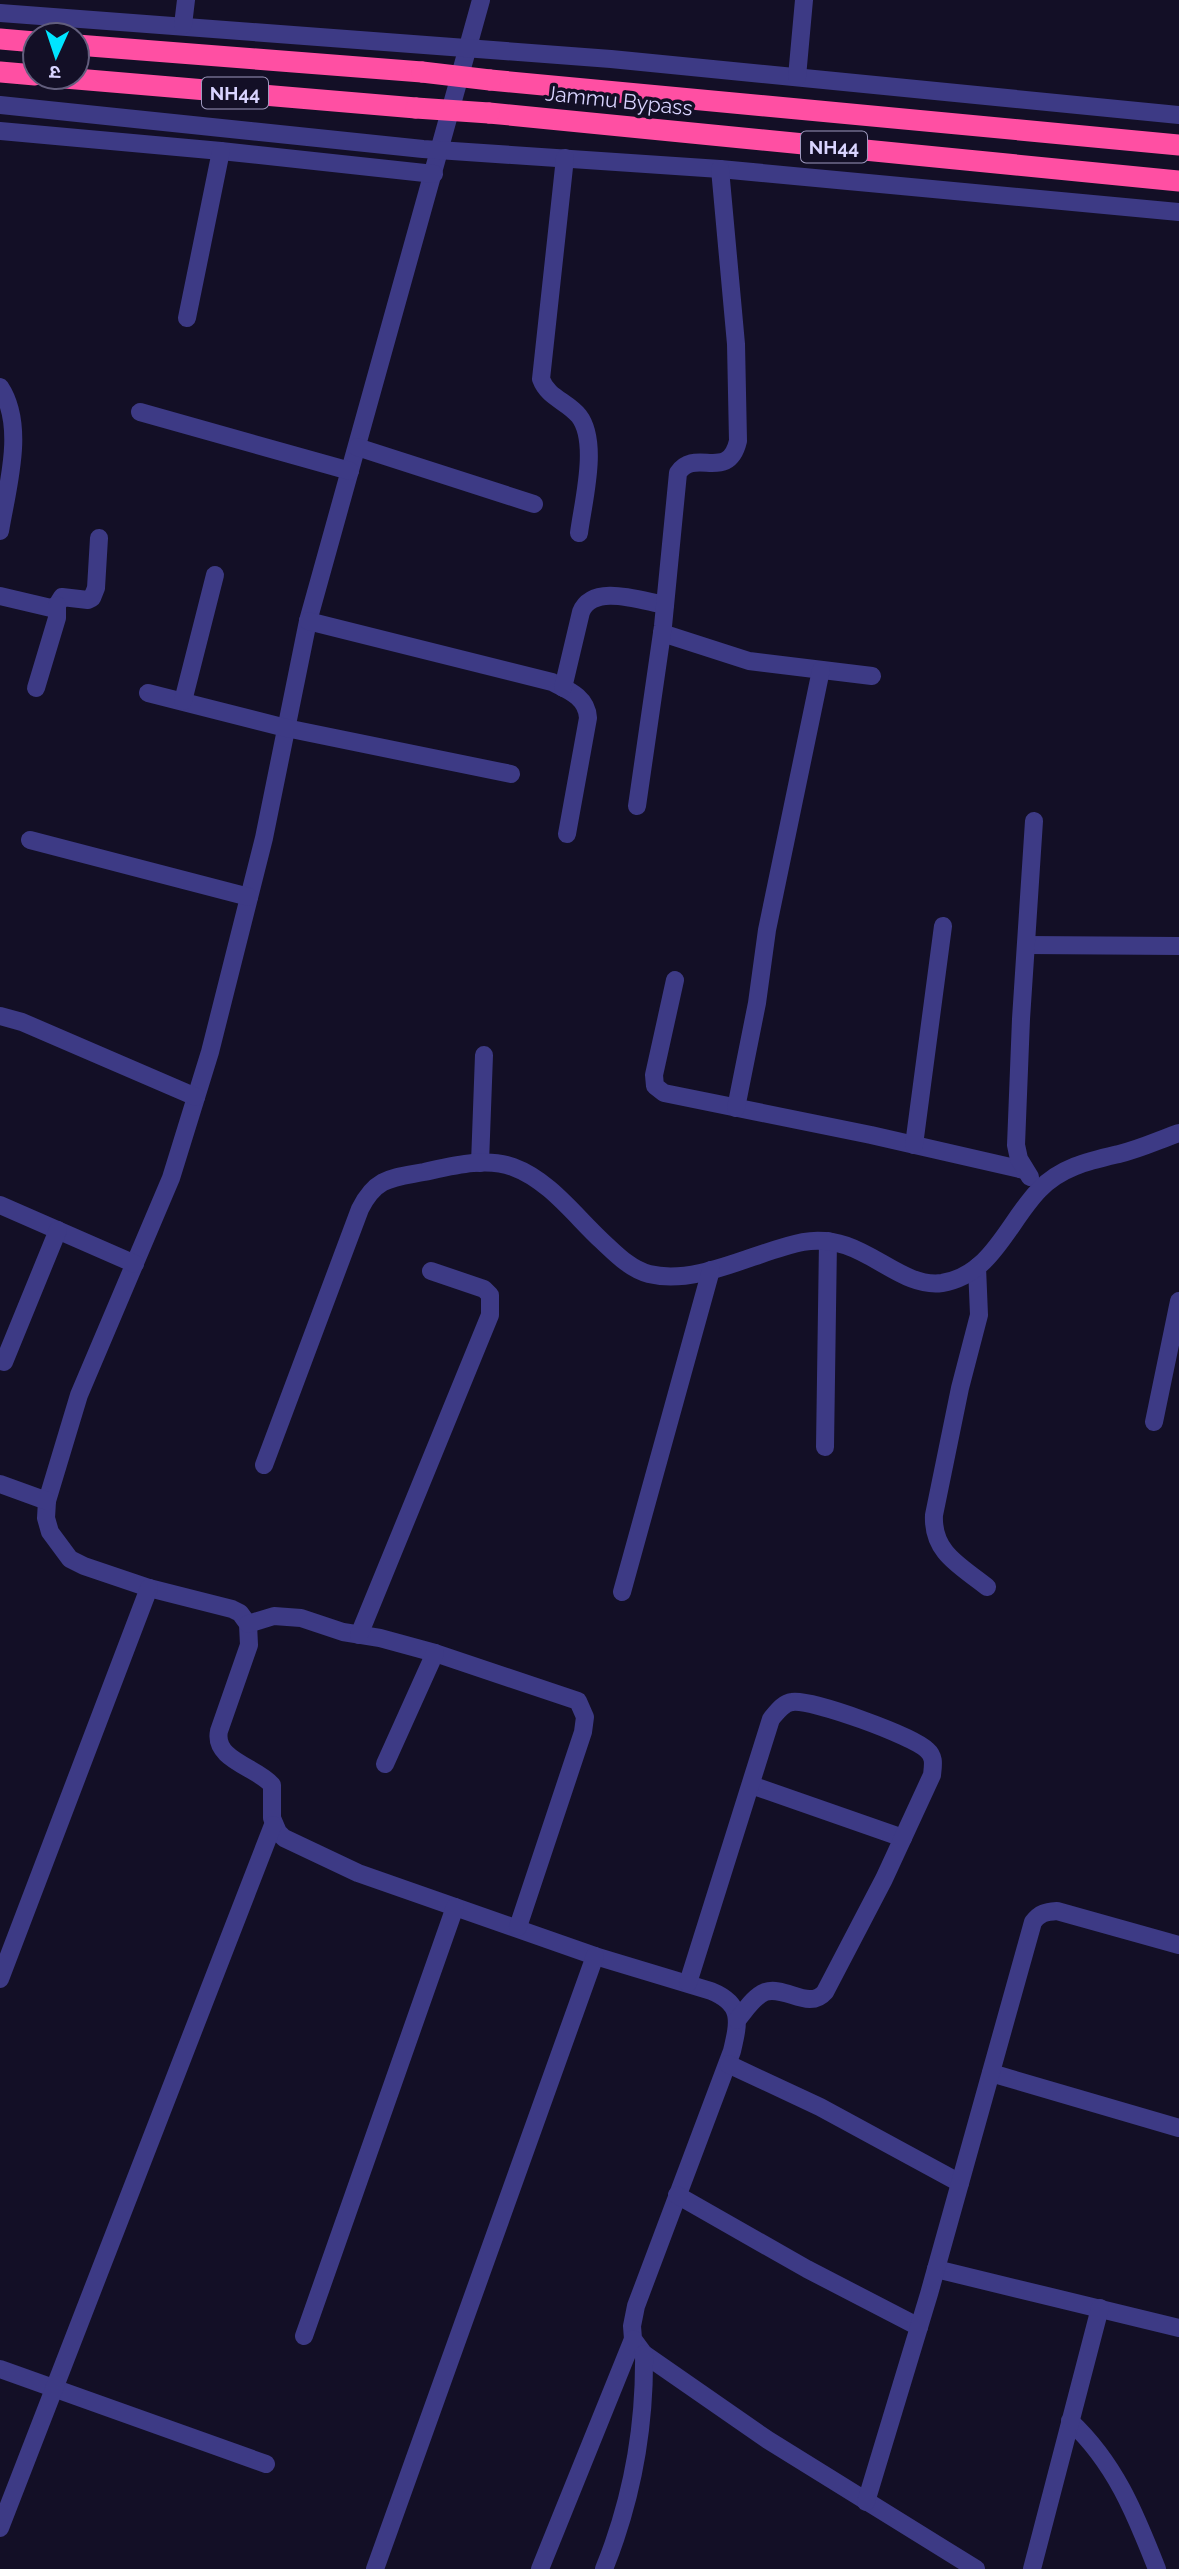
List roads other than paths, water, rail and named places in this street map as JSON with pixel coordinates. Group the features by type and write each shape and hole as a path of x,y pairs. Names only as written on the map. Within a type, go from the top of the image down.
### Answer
{"highway":[{"path":"0,39 21,41"},
{"name":"Jammu Bypass","path":"91,46 422,72 1179,145"},
{"path":"0,72 21,74"},
{"name":"Jammu Bypass","path":"91,80 489,113 1179,181"}],"street":[{"path":"183,25 186,0"},
{"path":"0,2528 273,1825 272,1785 262,1775 225,1753 218,1742 219,1731 249,1645 248,1624 240,1613 232,1609 149,1588 70,1559 50,1532 46,1518 47,1501 79,1395 171,1178 196,1097 249,897 308,621 481,0"},
{"path":"797,77 804,0"},
{"path":"0,13 469,48 1179,115"},
{"path":"0,105 441,150 720,169 1179,212"},
{"path":"0,131 434,174"},
{"path":"187,318 221,151"},
{"path":"565,158 541,379 553,397 578,414 588,436 589,452 579,533"},
{"path":"637,806 662,633 678,473 682,467 691,463 728,461 735,453 738,441 736,344 720,169"},
{"path":"0,387 14,430 7,450 0,531"},
{"path":"140,412 350,471"},
{"path":"357,447 534,504"},
{"path":"0,596 51,608 57,605 62,597 88,600 95,594 99,538"},
{"path":"183,701 215,575"},
{"path":"563,688 581,612 590,599 607,596 665,605"},
{"path":"36,688 57,618 57,605"},
{"path":"308,621 552,682 581,699 588,718 568,834"},
{"path":"662,633 749,661 872,676"},
{"path":"737,1108 757,1003 767,930 821,670"},
{"path":"148,693 286,728 511,774"},
{"path":"1024,1170 1016,1146 1034,821"},
{"path":"30,840 249,897"},
{"path":"914,1145 943,926"},
{"path":"1026,945 1179,946"},
{"path":"675,980 654,1075 655,1086 664,1093 1024,1170 1044,1186"},
{"path":"0,1016 22,1022 196,1097"},
{"path":"480,1163 484,1055"},
{"path":"264,1465 319,1314 366,1197 385,1180 450,1166 480,1163 512,1166 547,1188 623,1261 634,1268 663,1276 680,1276 711,1270 806,1242 828,1241 860,1250 920,1282 942,1283 955,1280 977,1267 1009,1232 1044,1186 1073,1166 1179,1133"},
{"path":"0,1205 135,1264"},
{"path":"4,1362 58,1230"},
{"path":"825,1447 828,1241"},
{"path":"977,1267 979,1315 960,1388 933,1530 942,1549 987,1587"},
{"path":"622,1592 711,1270"},
{"path":"359,1635 490,1315 490,1295 484,1289 431,1271"},
{"path":"1154,1422 1179,1301"},
{"path":"0,1484 47,1501"},
{"path":"0,1979 149,1588"},
{"path":"248,1624 274,1616 288,1616 435,1653 578,1701 585,1717 583,1732 518,1927"},
{"path":"385,1764 435,1653"},
{"path":"688,1983 772,1719 780,1708 790,1702 837,1712 911,1739 928,1751 934,1761 932,1775 878,1890 821,1997 809,1999 787,1993 766,1992 756,1998 737,2020"},
{"path":"751,1785 903,1838"},
{"path":"273,1825 284,1838 358,1873 595,1956 711,1990 729,2000 735,2009 737,2020 728,2064 636,2306 632,2326 633,2339 540,2569"},
{"path":"304,2336 455,1907"},
{"path":"866,2502 936,2269 1033,1922 1038,1915 1056,1911 1179,1945"},
{"path":"375,2569 595,1956"},
{"path":"728,2064 820,2107 960,2183"},
{"path":"991,2073 1179,2129"},
{"path":"677,2195 807,2269 919,2327"},
{"path":"936,2269 1179,2328"},
{"path":"1032,2569 1100,2308"},
{"path":"633,2339 645,2354 768,2440 976,2569"},
{"path":"604,2569 636,2467 645,2354"},
{"path":"0,2369 266,2464"},
{"path":"1070,2421 1093,2442 1116,2477 1157,2569"}]}
